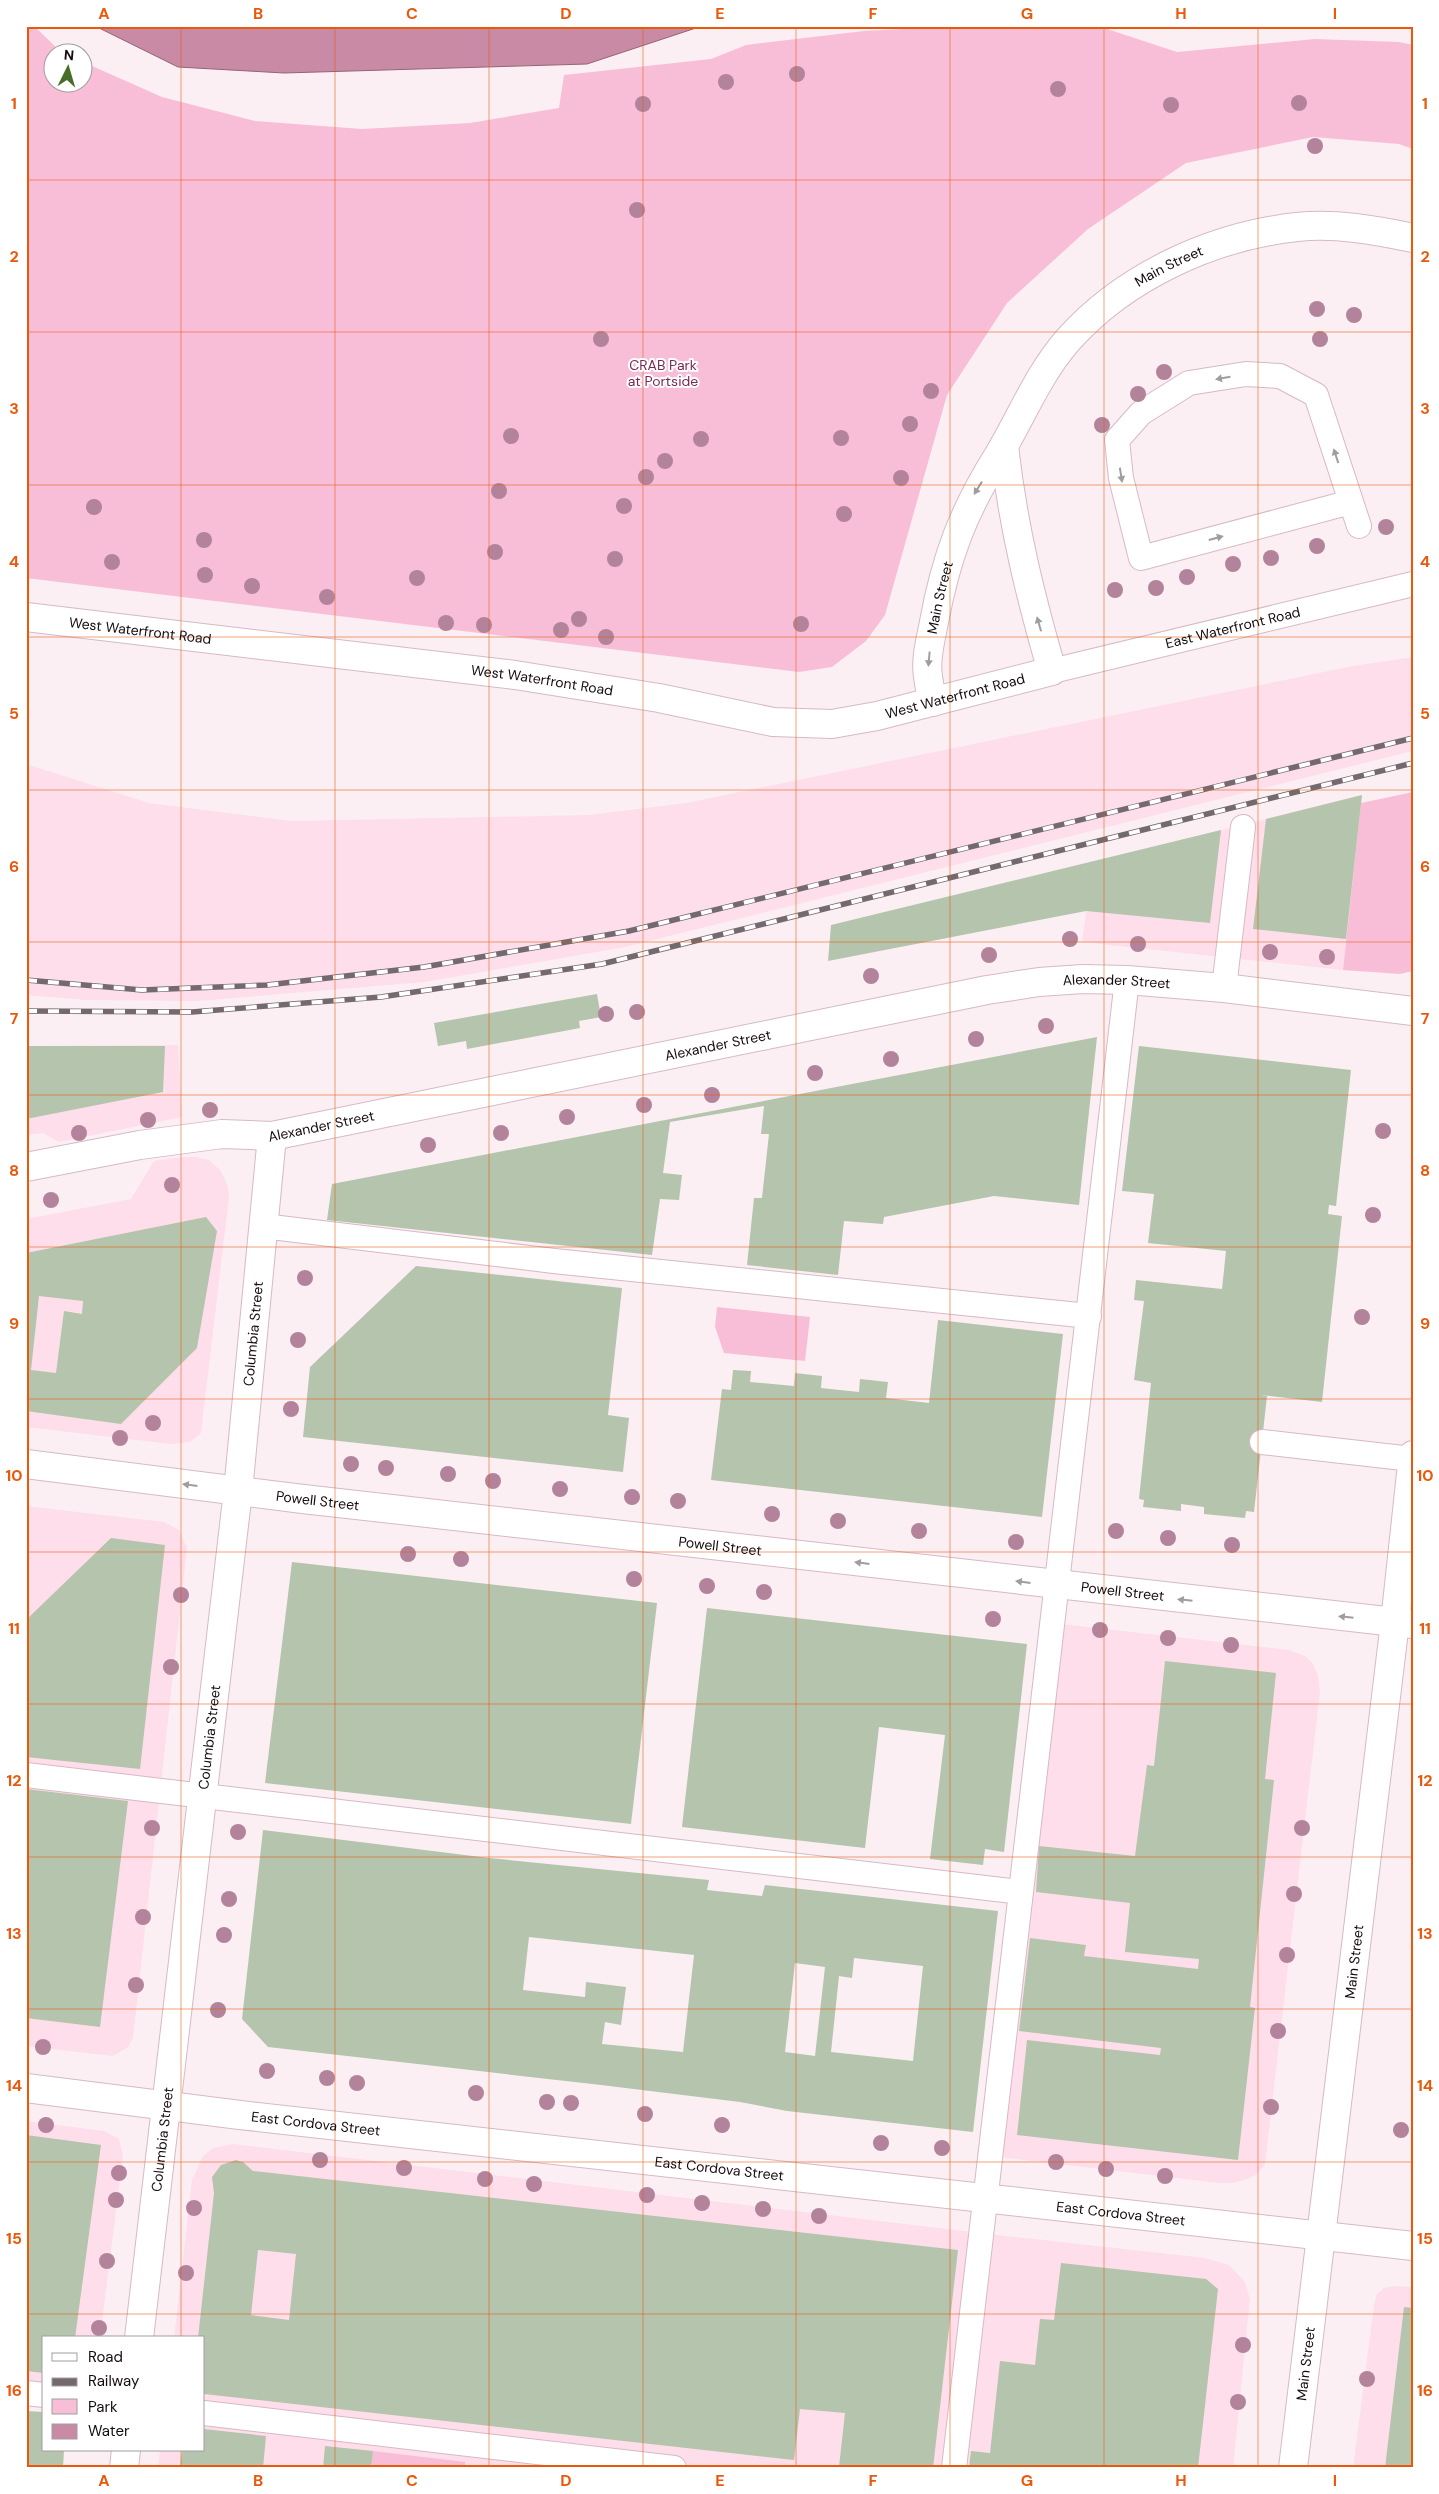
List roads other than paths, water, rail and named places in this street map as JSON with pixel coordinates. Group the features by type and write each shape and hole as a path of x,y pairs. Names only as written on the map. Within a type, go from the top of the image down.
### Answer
{"street":[{"name":"Main Street","path":"933,702 927,674 930,642 941,582 954,539 974,495 1048,367 1067,341 1090,318 1117,295 1173,263 1207,248 1257,233 1299,227 1344,227 1413,238"},
{"path":"1004,446 1010,502 1020,552 1052,671"},
{"name":"West Waterfront Road","path":"26,617 515,675 660,698 773,722 832,724 933,702 1052,671"},
{"name":"Alexander Street","path":"26,1167 140,1145 222,1134 272,1136 988,990 1039,982 1082,979 1127,980 1224,988 1413,1011"},
{"name":"Columbia Street","path":"139,2336 238,1491 272,1136"},
{"name":"Main Street","path":"1293,2468 1322,2235 1404,1623 1413,1457"},
{"name":"Powell Street","path":"26,1464 238,1491 1058,1586 1404,1623"},
{"name":"East Cordova Street","path":"26,2088 167,2106 1413,2246"},
{"path":"124,2468 126,2452"}],"lane":[{"path":"1351,502 1141,558 1121,478 1117,440 1141,413 1189,383 1246,374 1280,376 1316,394 1359,526"},
{"name":"East Waterfront Road","path":"1052,671 1413,584"},
{"path":"1224,988 1243,827"},
{"path":"954,2468 1127,980"},
{"path":"263,1226 554,1261 1089,1316"},
{"path":"1262,1442 1413,1457"},
{"path":"26,1775 1020,1892"},
{"path":"26,2393 42,2395"},
{"path":"205,2413 674,2468"}],"water":[{"path":"95,26 702,26 587,64 284,73 178,67"}],"railway":[{"path":"26,980 142,990 267,985 424,967 629,931 1413,738"},
{"path":"26,1011 192,1012 381,997 602,964 1413,763"}],"park label":[{"name":"CRAB Park at Portside","path":"663,374"}]}
